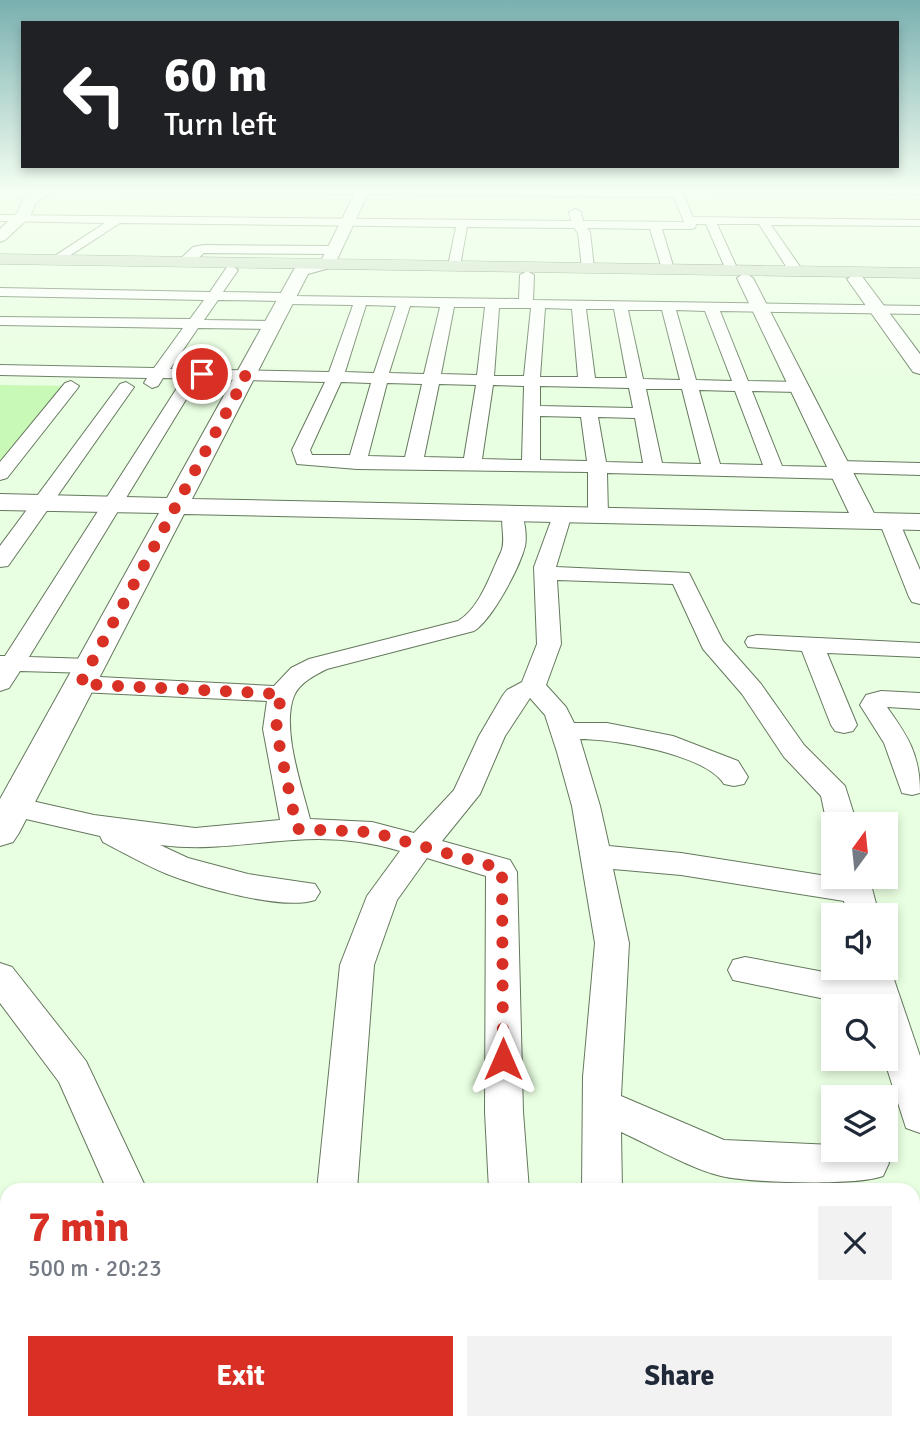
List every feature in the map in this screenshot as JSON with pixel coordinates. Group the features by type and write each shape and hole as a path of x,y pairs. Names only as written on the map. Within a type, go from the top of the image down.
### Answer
{"main road":[{"path":"0,259 185,262 254,256"},
{"path":"388,256 454,266 668,269 920,280"},
{"path":"0,267 527,275 739,274 796,271 920,273"}],"street":[{"path":"57,260 63,256"},
{"path":"326,256 301,271 7,820 93,825 195,839 297,829 372,832 493,865 502,872 504,1112 509,1183"},
{"path":"454,266 456,256"},
{"path":"584,256 588,268"},
{"path":"664,256 668,269"},
{"path":"729,256 771,320 800,387 842,470 877,521 919,594"},
{"path":"786,256 796,271"},
{"path":"149,387 232,270"},
{"path":"527,275 532,304 531,465"},
{"path":"855,279 881,321 920,368"},
{"path":"0,292 210,302 278,314"},
{"path":"0,304 210,302"},
{"path":"361,302 335,377 300,456 304,460 775,471 920,469"},
{"path":"0,321 194,324 361,302 711,307 771,320 881,321 920,310"},
{"path":"357,463 404,302"},
{"path":"413,464 448,303"},
{"path":"472,464 485,381 492,303"},
{"path":"579,305 587,383"},
{"path":"620,306 654,468"},
{"path":"668,306 712,469"},
{"path":"711,307 775,471"},
{"path":"0,336 183,339 278,314"},
{"path":"0,355 170,358 246,375"},
{"path":"0,370 800,387"},
{"path":"0,385 185,388 246,375"},
{"path":"0,474 71,386"},
{"path":"0,561 126,387"},
{"path":"4,670 114,505 185,388"},
{"path":"533,411 643,413"},
{"path":"589,412 597,467 598,515"},
{"path":"0,502 920,522"},
{"path":"297,829 276,729 281,694 300,673 318,664 402,644 466,626 476,620 515,544 512,513"},
{"path":"338,1183 357,965 383,896 421,845 466,794 492,736 516,695 533,687 549,644 545,567 562,514"},
{"path":"546,573 681,578 712,644 752,689 794,751 828,783 835,793 839,812"},
{"path":"757,642 812,647 920,650"},
{"path":"812,647 844,724"},
{"path":"4,670 281,694"},
{"path":"533,687 557,713 563,731 586,806 612,943 602,1106 602,1183"},
{"path":"912,786 898,743 873,705 881,699 920,701"},
{"path":"563,731 607,731 663,742 727,766 734,778"},
{"path":"93,825 178,866 248,887 304,892"},
{"path":"595,856 681,864 858,894"},
{"path":"745,970 879,982 920,1116"},
{"path":"0,977 73,1072 124,1183"},
{"path":"602,1106 722,1158 790,1163 869,1163"}],"green space":[{"path":"0,385 71,386 0,474"}],"route":[{"path":"202,374 246,376 80,684 281,694 276,729 297,829 372,832 499,868 502,872 503,1059"}]}
